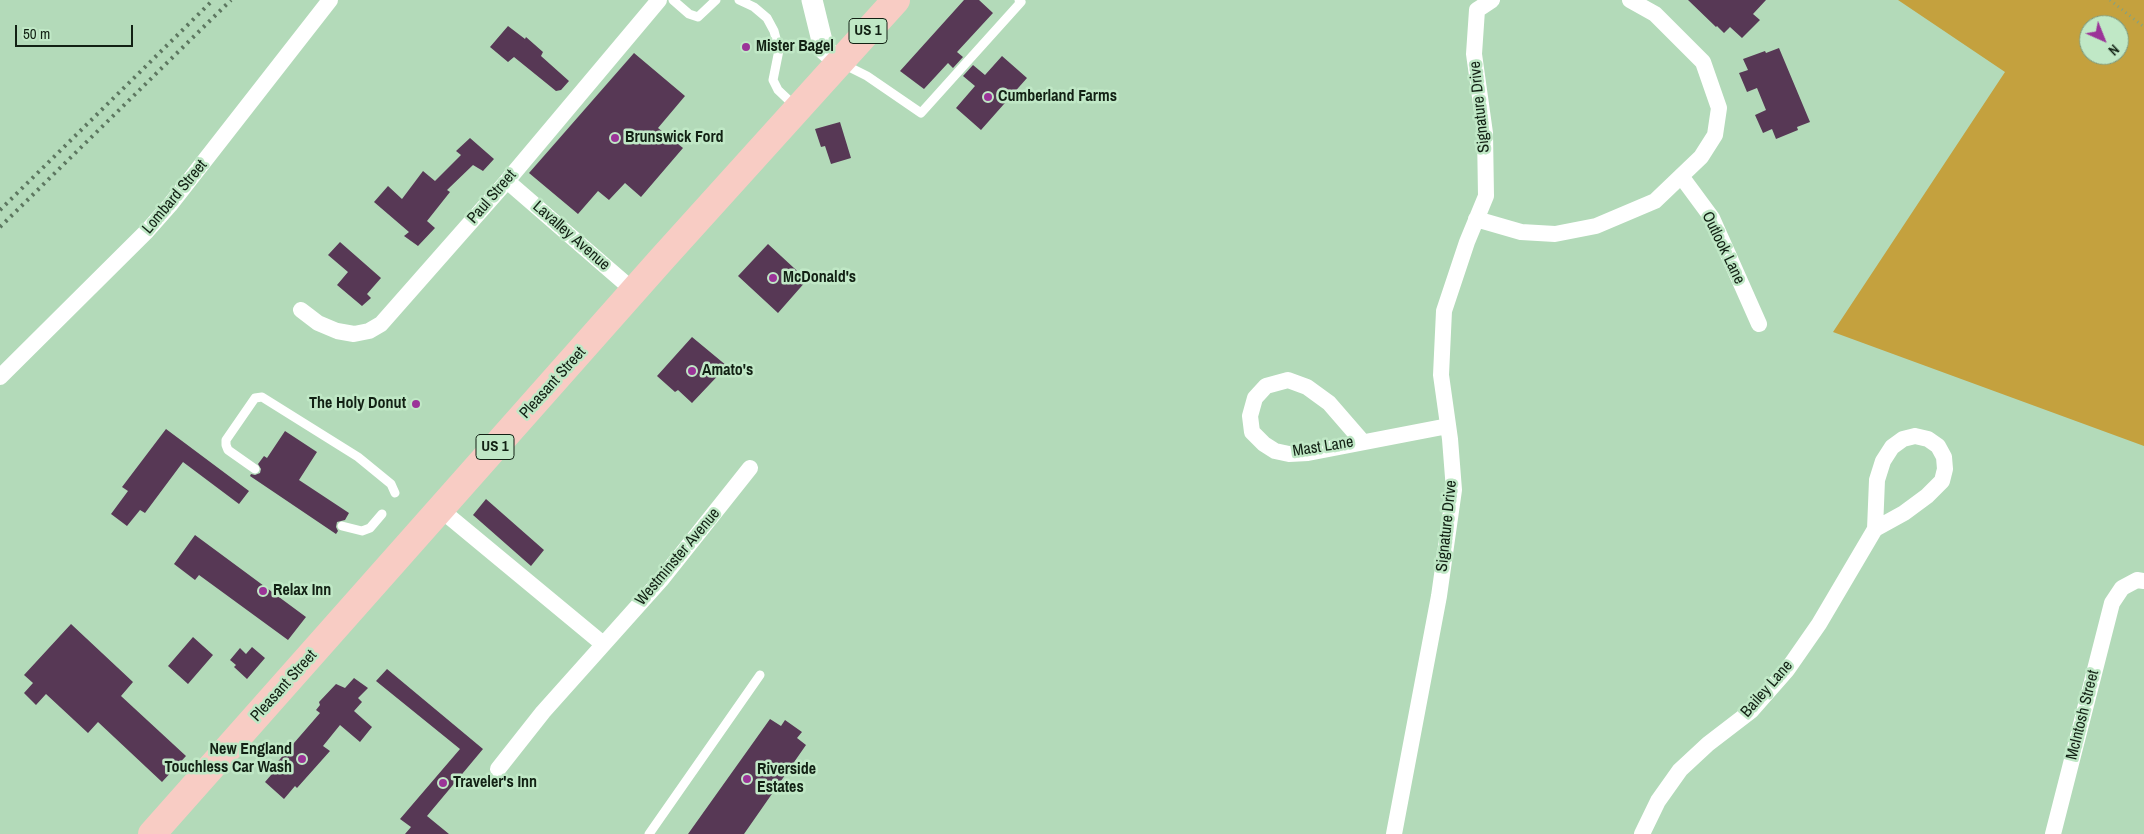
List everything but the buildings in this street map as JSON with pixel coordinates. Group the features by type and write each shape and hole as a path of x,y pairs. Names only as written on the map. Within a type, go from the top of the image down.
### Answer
{"highway":[{"name":"Pleasant Street","path":"152,834 315,652 440,508 896,0"}],"street":[{"name":"Lombard Street","path":"0,376 147,231 170,205 330,0"},
{"name":"Paul Street","path":"300,310 318,323 337,332 354,334 369,331 382,324 507,181 659,0"},
{"path":"812,0 824,49 840,63"},
{"path":"1476,219 1521,232 1555,234 1596,226 1655,201 1700,158 1715,135 1719,108 1703,62 1655,14 1630,0"},
{"name":"Signature Drive","path":"1394,834 1439,596 1454,490 1441,375 1444,311 1476,219 1486,196 1485,133 1474,54 1477,10 1486,2"},
{"name":"Outlook Lane","path":"1681,176 1712,218 1759,324"},
{"name":"Lavalley Avenue","path":"507,181 634,291"},
{"name":"Mast Lane","path":"1362,441 1328,402 1307,387 1288,380 1266,386 1255,398 1250,416 1252,432 1275,452 1289,454 1308,453 1362,441 1448,426"},
{"name":"Bailey Lane","path":"1642,834 1658,801 1680,770 1708,744 1752,711 1787,670 1819,624 1875,529 1877,480 1882,461 1892,446 1903,439 1915,436 1928,439 1938,446 1944,457 1945,469 1942,481 1927,496 1904,513 1875,529"},
{"name":"Westminster Avenue","path":"498,769 543,712 667,573 750,468"},
{"path":"440,508 604,644"},
{"name":"McIntosh Street","path":"2053,834 2112,603 2122,588 2137,580 2144,581"}],"lane":[{"path":"673,0 689,14 698,17 716,0"},
{"path":"739,0 754,7 767,18 774,32 779,50 773,80 778,90 798,109"},
{"path":"840,63 867,76 921,113 1021,2 1019,0"},
{"path":"255,468 228,450 226,440 255,398 262,397 358,457 390,484 395,493"},
{"path":"342,526 362,531 370,528 382,514"},
{"path":"649,834 760,675"}],"path":[{"path":"2110,0 2144,27"}],"shaded area":[{"path":"1898,0 2144,0 2144,446 1833,332 2005,72"}],"railway":[{"path":"0,210 213,0"},
{"path":"0,227 231,0"}],"place":[{"name":"Mister Bagel","path":"746,47"},
{"name":"Cumberland Farms","path":"988,97"},
{"name":"Brunswick Ford","path":"615,138"},
{"name":"McDonald's","path":"773,278"},
{"name":"Amato's","path":"692,371"},
{"name":"The Holy Donut","path":"416,404"},
{"name":"Relax Inn","path":"263,591"},
{"name":"New England Touchless Car Wash","path":"302,759"},
{"name":"Riverside Estates","path":"747,779"},
{"name":"Traveler's Inn","path":"443,783"}]}
